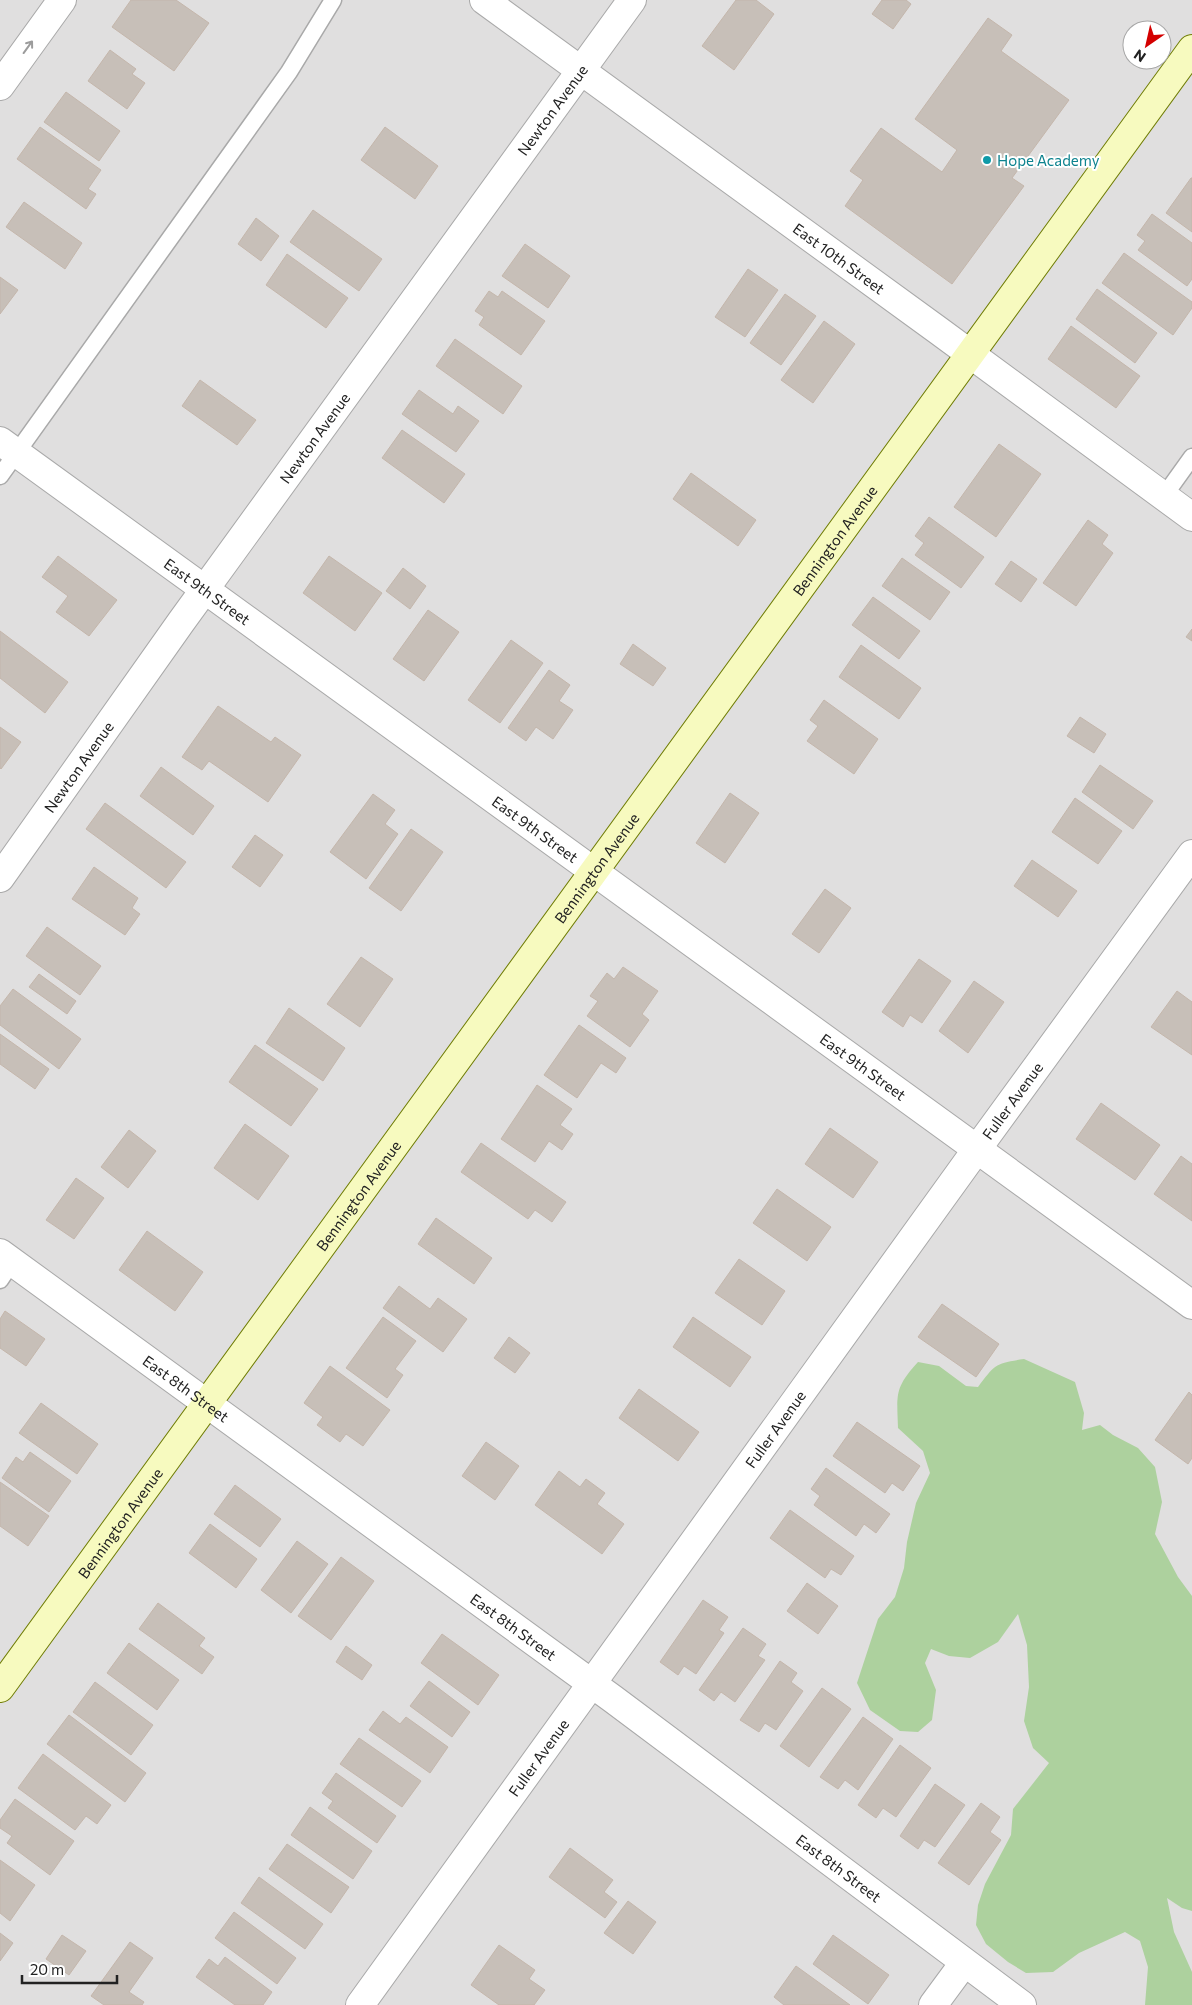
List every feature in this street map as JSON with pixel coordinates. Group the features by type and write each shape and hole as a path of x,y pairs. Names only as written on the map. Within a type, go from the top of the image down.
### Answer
{"street":[{"path":"0,86 62,0"},
{"name":"East 10th Street","path":"484,0 1192,517"},
{"name":"Newton Avenue","path":"0,878 205,590 632,0"},
{"name":"Bennington Avenue","path":"0,1688 1192,49"},
{"name":"East 9th Street","path":"8,447 1192,1305"},
{"name":"Fuller Avenue","path":"360,2005 1192,854"},
{"name":"East 8th Street","path":"4,1265 206,1403 592,1684 1022,2005"},
{"path":"933,2005 964,1963"}],"lane":[{"path":"0,476 8,447 289,72 333,0"},
{"path":"1164,496 1192,457"}],"shaded area":[{"path":"0,0 1192,0 1192,2005 0,2005"}],"green space":[{"path":"1024,1359 1075,1382 1084,1413 1082,1430 1100,1425 1113,1435 1138,1448 1155,1467 1162,1502 1155,1534 1178,1577 1192,1596 1192,1911 1182,1908 1167,1898 1174,1932 1192,1972 1192,2005 1145,2005 1148,1967 1140,1941 1125,1932 1079,1953 1053,1972 1026,1973 1008,1962 986,1944 976,1925 978,1905 985,1884 1011,1835 1013,1809 1049,1763 1033,1748 1024,1721 1029,1687 1027,1645 1018,1614 998,1642 970,1658 949,1656 931,1649 925,1663 936,1690 932,1720 918,1732 900,1731 870,1710 857,1683 878,1619 895,1597 904,1568 907,1542 916,1503 930,1473 923,1451 898,1428 898,1399 901,1386 918,1362 939,1366 966,1386 978,1387 988,1373 997,1366"}],"building":[{"path":"131,0 176,0 209,23 174,71 112,27"},
{"path":"736,0 756,0 774,14 734,70 702,46"},
{"path":"882,0 906,0 911,4 893,29 872,14"},
{"name":"Hope Academy","path":"988,18 1012,35 1001,51 1069,100 1012,178 1024,186 952,284 845,206 863,180 850,171 881,128 942,172 957,150 915,119"},
{"path":"110,50 136,69 132,74 145,83 127,109 88,81"},
{"path":"66,92 120,131 99,161 44,122"},
{"path":"40,127 101,170 88,189 96,194 86,209 17,159"},
{"path":"385,127 438,166 415,199 361,160"},
{"path":"1192,178 1192,232 1166,213"},
{"path":"24,202 82,243 65,269 6,227"},
{"path":"313,210 382,259 359,291 290,242"},
{"path":"1152,214 1192,243 1192,279 1187,286 1138,250 1145,241 1137,235"},
{"path":"256,218 279,236 261,261 238,244"},
{"path":"525,244 570,276 548,308 502,276"},
{"path":"1124,253 1192,302 1192,308 1173,335 1102,283"},
{"path":"287,254 348,298 326,328 266,285"},
{"path":"748,269 778,290 745,337 715,317"},
{"path":"0,277 18,290 0,314"},
{"path":"1097,289 1157,333 1135,363 1076,319"},
{"path":"489,291 498,297 502,291 545,321 521,355 479,325 484,317 475,311"},
{"path":"785,294 816,316 781,365 750,343"},
{"path":"824,321 855,344 813,403 781,380"},
{"path":"1071,326 1140,376 1116,408 1048,359"},
{"path":"455,339 522,386 503,414 436,366"},
{"path":"200,380 256,420 237,445 182,406"},
{"path":"419,390 453,414 458,406 479,421 456,452 402,414"},
{"path":"402,430 465,474 444,503 382,458"},
{"path":"999,444 1041,474 996,537 954,507"},
{"path":"691,473 756,520 738,546 673,499"},
{"path":"929,517 984,557 961,588 915,555 924,543 915,536"},
{"path":"1088,520 1108,535 1102,544 1113,553 1076,606 1043,583"},
{"path":"58,556 117,600 89,636 56,612 68,596 42,577"},
{"path":"329,556 382,593 355,631 303,593"},
{"path":"902,558 950,592 930,620 882,586"},
{"path":"1011,561 1037,579 1021,602 995,584"},
{"path":"403,568 426,586 410,609 386,591"},
{"path":"873,597 920,631 899,659 852,625"},
{"path":"428,610 459,632 424,681 393,659"},
{"path":"1192,629 1192,641 1186,637"},
{"path":"0,631 68,682 45,713 0,678"},
{"path":"511,640 543,663 500,723 468,700"},
{"path":"633,644 666,668 653,686 620,664"},
{"path":"861,645 921,688 899,719 839,677"},
{"path":"549,670 570,685 559,701 573,710 553,739 536,727 526,741 508,728"},
{"path":"824,700 878,739 854,774 807,741 818,726 810,720"},
{"path":"218,706 271,742 275,737 301,755 268,802 209,761 202,770 182,757"},
{"path":"1080,717 1106,734 1094,753 1067,736"},
{"path":"0,727 21,742 1,769 0,768"},
{"path":"1100,765 1153,801 1133,829 1082,792"},
{"path":"161,767 214,806 193,835 140,796"},
{"path":"730,793 759,813 725,863 696,843"},
{"path":"373,794 395,810 385,824 398,834 366,879 330,852"},
{"path":"1075,798 1122,831 1098,864 1052,832"},
{"path":"105,803 186,862 166,888 86,829"},
{"path":"411,829 443,852 401,911 369,888"},
{"path":"255,835 283,855 260,887 232,867"},
{"path":"1032,860 1077,891 1058,917 1014,886"},
{"path":"94,867 138,898 132,908 140,914 125,935 72,899"},
{"path":"825,889 851,908 819,953 792,934"},
{"path":"47,927 101,966 80,995 26,956"},
{"path":"361,957 393,979 360,1027 327,1004"},
{"path":"919,959 951,981 922,1023 910,1015 903,1027 882,1012"},
{"path":"623,967 658,991 642,1014 649,1020 630,1047 587,1016 598,1001 590,996 607,973 614,979"},
{"path":"39,974 76,1001 67,1014 29,987"},
{"path":"974,981 1004,1002 968,1053 939,1031"},
{"path":"13,989 81,1039 59,1069 0,1025 0,1006"},
{"path":"1177,991 1192,1002 1192,1055 1151,1027"},
{"path":"289,1008 345,1048 323,1081 266,1043"},
{"path":"579,1025 626,1058 616,1073 601,1063 577,1098 544,1075"},
{"path":"0,1034 49,1069 35,1089 0,1064"},
{"path":"255,1045 318,1089 291,1126 229,1082"},
{"path":"537,1085 572,1109 560,1125 573,1134 562,1150 549,1141 535,1162 501,1139"},
{"path":"1101,1103 1160,1145 1135,1180 1076,1139"},
{"path":"245,1124 289,1156 258,1200 214,1168"},
{"path":"830,1128 878,1162 853,1198 805,1164"},
{"path":"129,1130 156,1151 128,1188 101,1167"},
{"path":"481,1143 566,1202 552,1222 535,1210 528,1219 461,1172"},
{"path":"1181,1156 1192,1164 1192,1221 1154,1194"},
{"path":"76,1178 104,1198 74,1239 46,1220"},
{"path":"777,1189 831,1227 807,1261 753,1223"},
{"path":"436,1218 492,1258 474,1284 418,1244"},
{"path":"147,1231 203,1272 175,1311 119,1270"},
{"path":"739,1259 785,1291 762,1325 715,1293"},
{"path":"399,1286 430,1309 438,1298 467,1319 443,1352 383,1308"},
{"path":"942,1304 999,1344 976,1377 918,1337"},
{"path":"5,1311 45,1339 26,1366 0,1348 0,1319"},
{"path":"383,1317 416,1341 395,1369 403,1375 387,1398 346,1368"},
{"path":"693,1317 751,1357 730,1387 673,1347"},
{"path":"509,1337 530,1353 515,1373 494,1358"},
{"path":"330,1366 390,1410 363,1446 346,1434 340,1442 317,1425 323,1417 304,1403"},
{"path":"639,1389 699,1432 678,1461 619,1418"},
{"path":"1189,1392 1192,1395 1192,1458 1188,1464 1155,1440"},
{"path":"41,1403 98,1444 77,1474 19,1433"},
{"path":"857,1422 920,1466 903,1491 892,1483 885,1493 833,1456"},
{"path":"486,1442 519,1466 495,1500 462,1476"},
{"path":"30,1452 71,1481 49,1512 2,1478 16,1457 23,1462"},
{"path":"826,1468 890,1514 876,1533 864,1524 856,1536 814,1505 820,1496 811,1489"},
{"path":"559,1471 580,1487 586,1479 605,1493 597,1504 624,1524 602,1554 535,1505"},
{"path":"0,1482 49,1516 28,1546 0,1526"},
{"path":"235,1485 281,1519 260,1547 214,1514"},
{"path":"790,1510 854,1556 841,1575 831,1569 825,1578 770,1538"},
{"path":"210,1524 257,1559 236,1588 189,1553"},
{"path":"297,1541 328,1564 291,1613 261,1590"},
{"path":"341,1557 374,1581 331,1640 298,1616"},
{"path":"807,1583 838,1606 818,1634 787,1611"},
{"path":"703,1600 728,1617 719,1630 724,1633 696,1674 684,1666 678,1675 660,1662"},
{"path":"158,1603 205,1638 199,1646 214,1657 202,1674 139,1629"},
{"path":"743,1628 766,1644 758,1656 765,1660 735,1702 721,1692 714,1701 699,1690"},
{"path":"442,1634 499,1675 478,1705 421,1663"},
{"path":"129,1643 179,1680 157,1710 107,1673"},
{"path":"346,1646 372,1665 362,1680 336,1662"},
{"path":"780,1661 797,1673 791,1682 803,1691 776,1730 765,1723 759,1732 740,1720"},
{"path":"429,1681 470,1712 452,1737 410,1706"},
{"path":"95,1682 153,1725 131,1755 73,1712"},
{"path":"822,1688 851,1709 809,1767 780,1746"},
{"path":"383,1711 400,1724 406,1717 448,1747 430,1773 369,1730"},
{"path":"69,1715 146,1773 125,1802 47,1744"},
{"path":"863,1717 893,1739 858,1790 845,1780 838,1789 820,1777"},
{"path":"359,1738 421,1781 402,1807 340,1764"},
{"path":"900,1745 931,1768 896,1817 883,1808 876,1818 858,1805"},
{"path":"43,1754 111,1805 97,1824 86,1816 75,1830 18,1788"},
{"path":"336,1773 396,1816 377,1843 328,1808 333,1801 322,1793"},
{"path":"935,1784 965,1805 935,1847 924,1840 918,1849 900,1836"},
{"path":"15,1799 74,1841 50,1875 7,1843 12,1836 0,1828 0,1820"},
{"path":"981,1803 1000,1817 990,1832 1001,1840 969,1885 938,1863"},
{"path":"310,1807 372,1851 353,1879 291,1835"},
{"path":"287,1844 349,1887 331,1913 269,1869"},
{"path":"570,1848 613,1880 604,1892 617,1902 605,1918 549,1877"},
{"path":"0,1860 35,1885 10,1921 0,1913"},
{"path":"259,1877 323,1924 305,1949 241,1903"},
{"path":"628,1901 656,1922 633,1954 604,1933"},
{"path":"234,1912 296,1958 277,1984 215,1938"},
{"path":"0,1933 13,1943 0,1961"},
{"path":"62,1935 86,1951 69,1975 46,1959"},
{"path":"833,1935 889,1975 868,2004 813,1964"},
{"path":"130,1942 153,1958 129,1992 144,2002 142,2005 104,2005 91,1996"},
{"path":"499,1945 535,1970 529,1979 545,1990 534,2005 499,2005 471,1985"},
{"path":"225,1957 272,1992 263,2005 235,2005 196,1977 209,1959 218,1966"},
{"path":"796,1966 850,2005 784,2005 774,1997"}],"place":[{"name":"Hope Academy","path":"987,160"}]}
